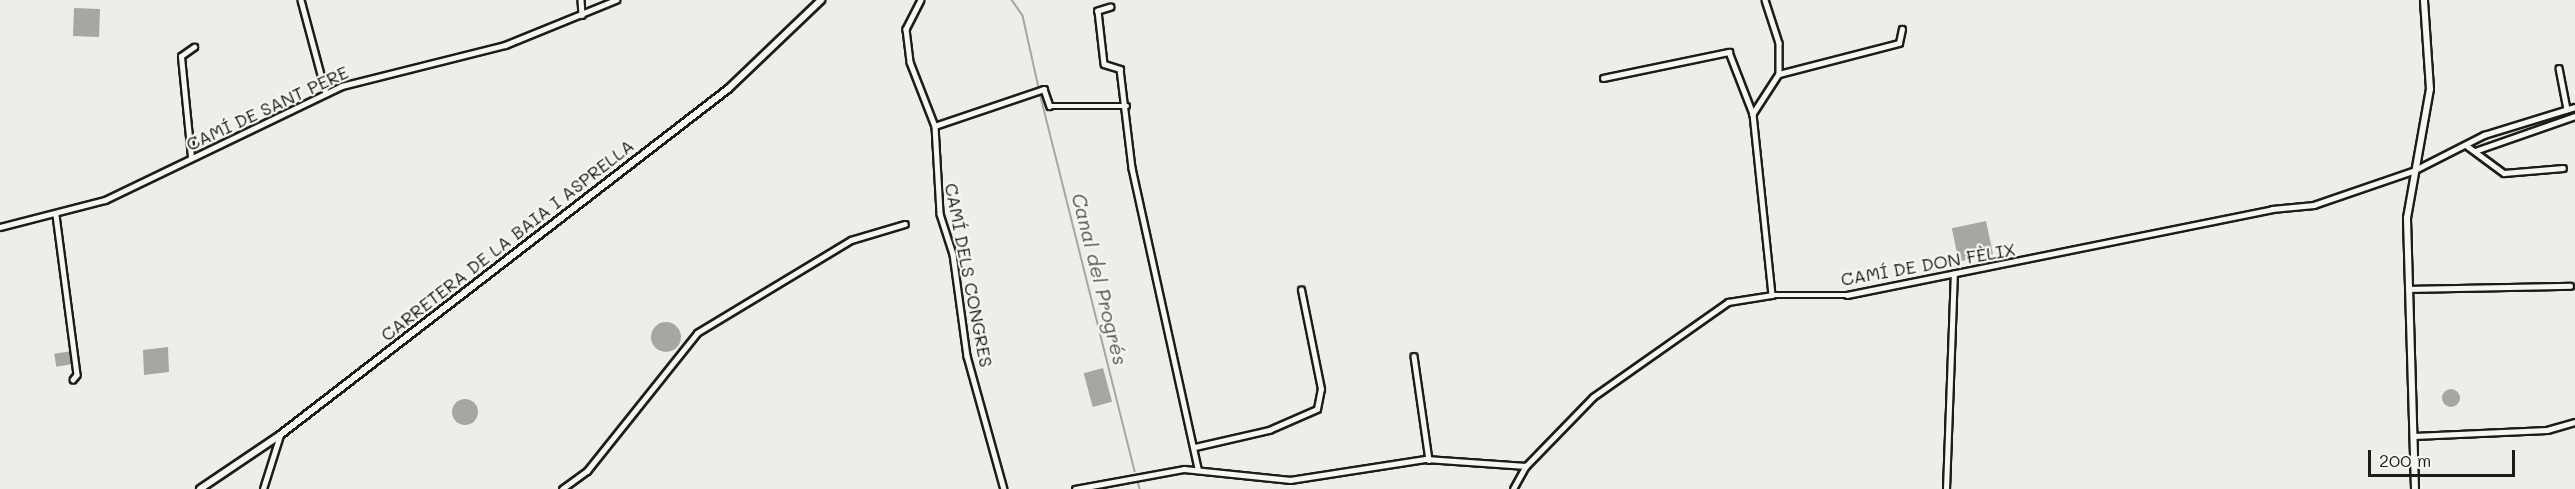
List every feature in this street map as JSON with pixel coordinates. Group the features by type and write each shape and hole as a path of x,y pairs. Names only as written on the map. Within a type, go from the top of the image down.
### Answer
{"main road":[{"name":"CARRETERA DE LA BAIA I ASPRELLA","path":"200,489 280,435 741,78 821,0"},
{"path":"2415,489 2406,218 2430,89 2424,0"}],"street":[{"path":"301,0 326,93"},
{"path":"581,0 582,15"},
{"name":"CAMÍ DE SANT PERE","path":"0,227 56,215 105,200 326,93 505,45 616,0"},
{"name":"CAMÍ DELS CONGRES","path":"921,0 906,29 910,62 935,126 940,214 953,254 967,356 1004,489"},
{"path":"1754,114 1779,74 1779,43 1766,0"},
{"path":"1111,7 1098,11 1104,64 1120,69 1127,106 1132,168 1198,469"},
{"path":"1779,74 1899,43 1902,29"},
{"path":"192,157 181,56 194,47"},
{"path":"1603,78 1728,52 1754,114 1772,295"},
{"path":"2559,68 2566,109"},
{"path":"935,126 1044,89 1050,106 1127,106"},
{"name":"CAMÍ DE DON FÈLIX","path":"1513,489 1526,466 1593,397 1683,331 1728,302 1772,295 1847,295 2272,208 2314,205 2413,171 2466,145 2575,107"},
{"path":"2475,151 2575,116"},
{"path":"2466,145 2504,173 2563,168"},
{"path":"56,215 77,375 73,380"},
{"path":"562,489 587,471 697,333 851,240 904,224"},
{"path":"1946,489 1954,274"},
{"path":"2408,289 2570,286"},
{"path":"1195,447 1269,430 1317,410 1321,389 1301,290"},
{"path":"1414,356 1429,460"},
{"path":"2414,436 2547,430 2575,422"},
{"path":"263,489 280,435"},
{"path":"1075,489 1198,469 1290,480 1429,460 1526,466"}],"shaded area":[{"path":"74,8 100,9 99,37 73,36"},
{"path":"1986,221 1993,254 1959,262 1952,228"},
{"path":"666,322 677,326 681,337 677,348 666,352 655,348 651,337 655,326"},
{"path":"168,347 169,372 144,375 143,350"},
{"path":"72,351 74,364 56,367 54,354"},
{"path":"1103,368 1112,402 1093,407 1084,373"},
{"path":"2451,389 2457,392 2460,398 2457,404 2451,407 2445,404 2442,398 2445,392"},
{"path":"465,399 474,403 478,412 474,421 465,425 456,421 452,412 456,403"}],"waterway":[{"name":"Canal del Progrés","path":"1012,0 1023,16 1039,88"},
{"name":"Canal del Progrés","path":"1040,93 1135,471"},
{"name":"Canal del Progrés","path":"1137,479 1140,489"}]}
